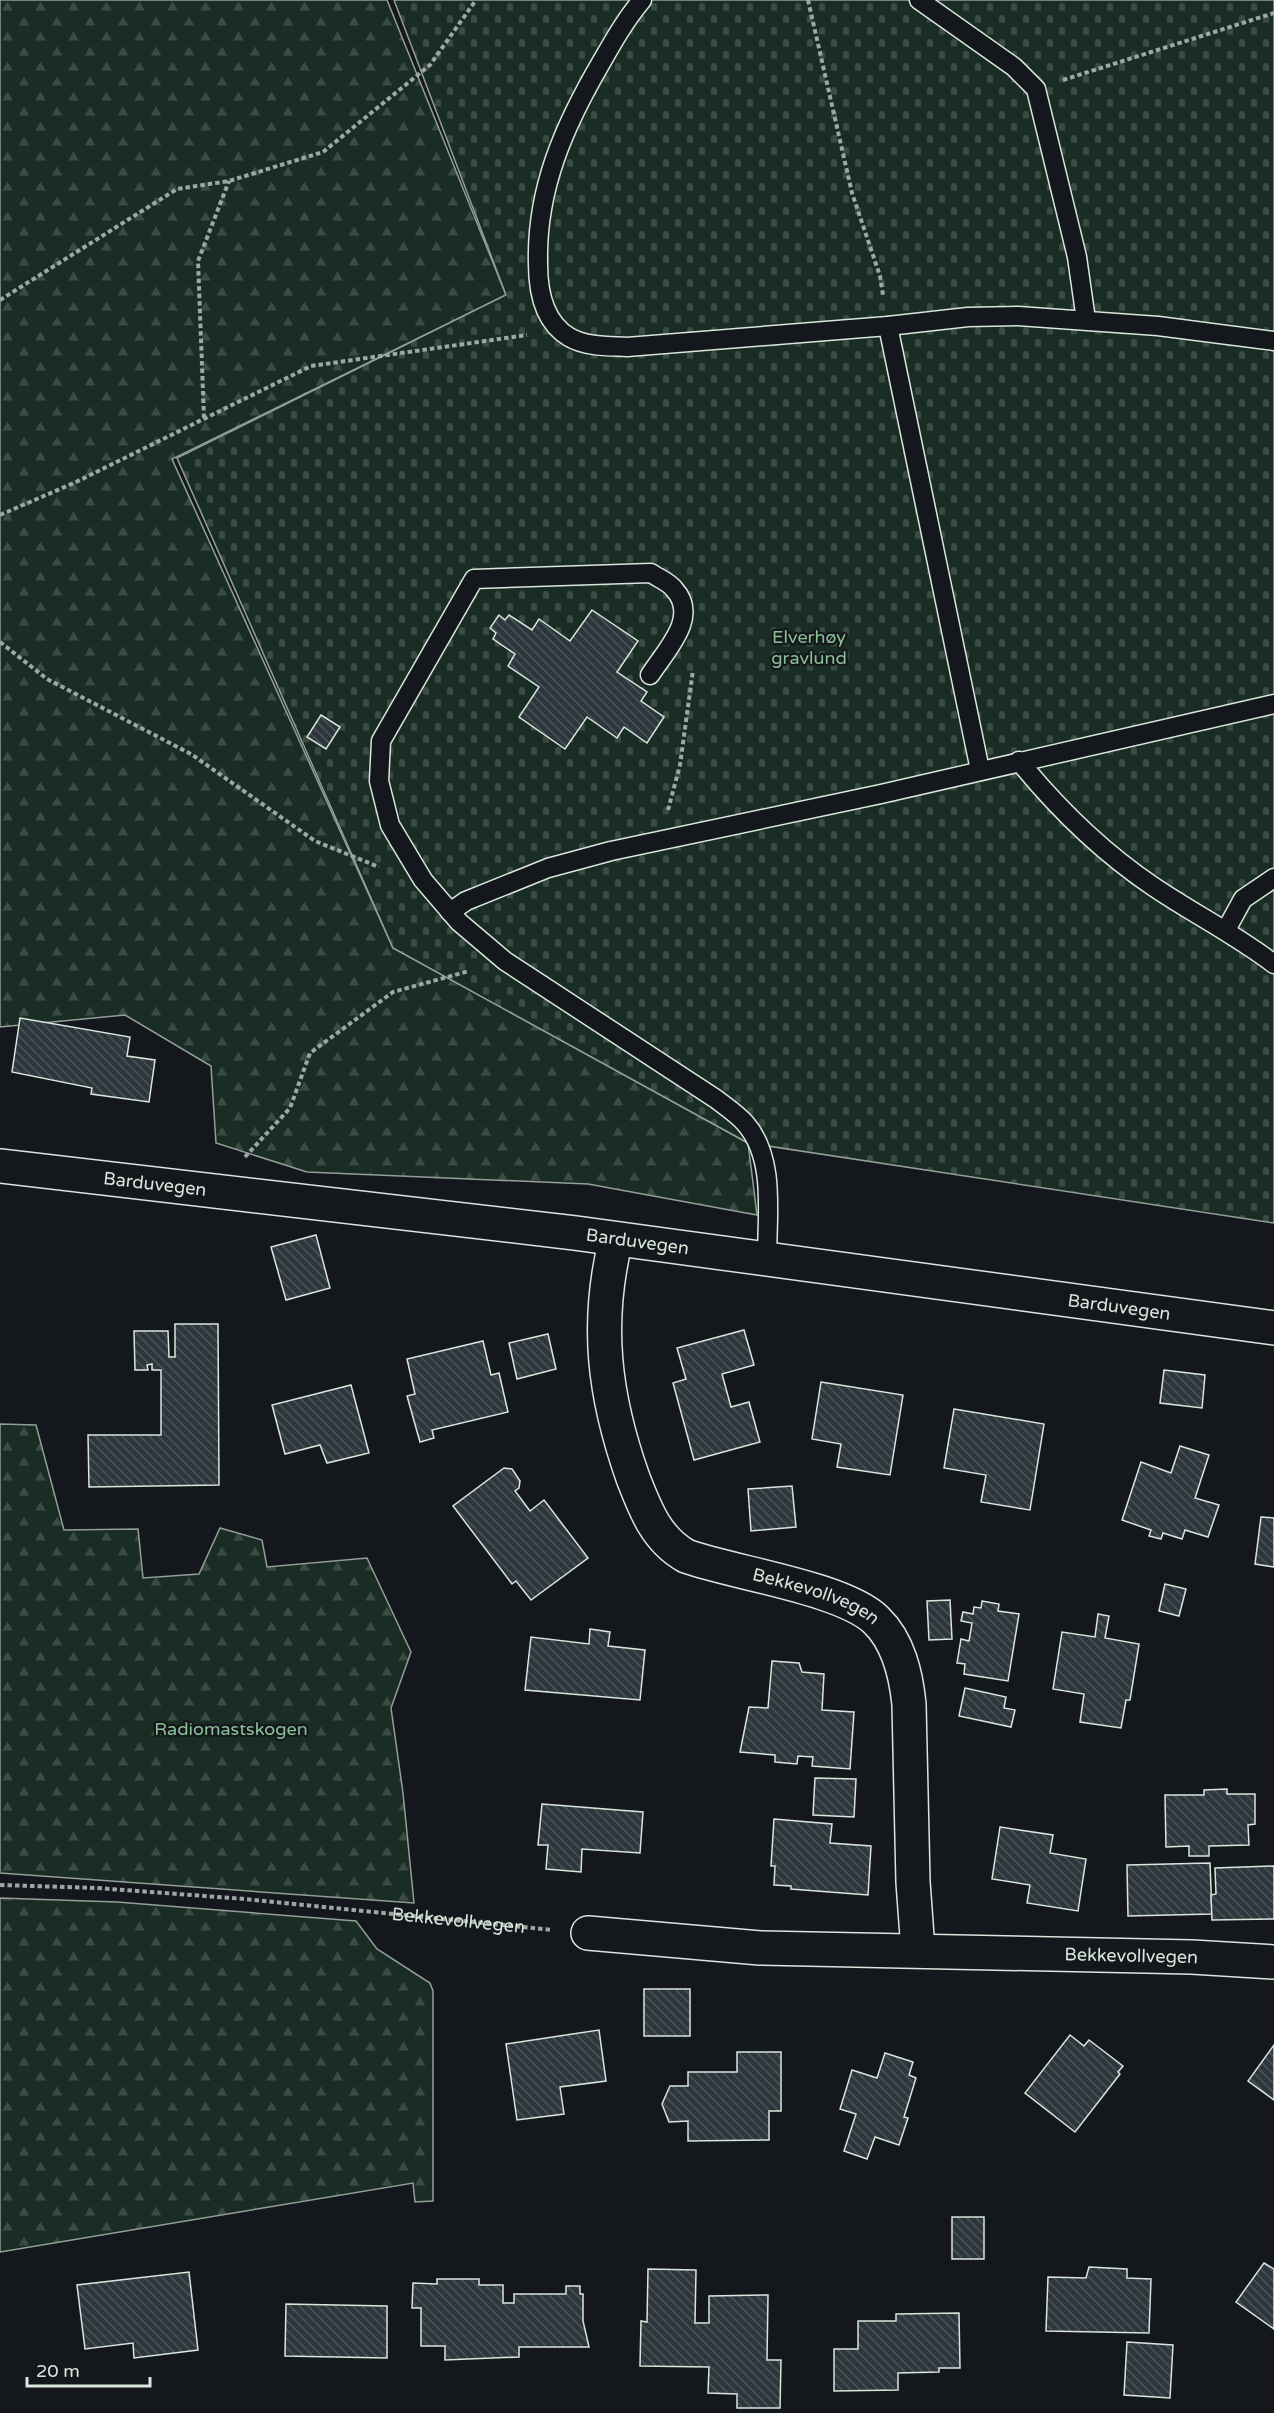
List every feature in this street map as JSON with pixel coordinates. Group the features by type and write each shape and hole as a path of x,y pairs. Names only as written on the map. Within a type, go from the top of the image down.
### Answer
{"street":[{"name":"Barduvegen","path":"0,1166 207,1188 767,1258 1274,1328"},
{"name":"Bekkevollvegen","path":"616,1239 606,1279 604,1342 607,1381 616,1424 631,1471 643,1504 656,1529 674,1549 686,1556 826,1595 865,1612 876,1620 895,1649 906,1676 909,1704 913,1882 918,1950"},
{"name":"Bekkevollvegen","path":"588,1933 760,1948 844,1952 918,1950 1009,1955 1240,1958 1274,1962"}],"lane":[{"path":"642,0 620,30 590,81 552,161 547,179 537,237 538,275 547,311 561,330 580,341 627,347 888,326 968,317 1018,316 1086,320 1274,341"},
{"path":"920,0 996,53 1030,80 1036,89 1077,257 1086,320"},
{"path":"888,326 980,770"},
{"path":"650,675 685,622 682,602 674,588 651,573 474,579 381,741 379,781 390,825 423,880 450,912 505,961 716,1099 745,1122 762,1150 766,1188 767,1258"},
{"path":"450,912 466,901 548,868 659,841 1274,704"},
{"path":"1019,761 1090,839 1153,887 1226,930 1274,964"},
{"path":"1226,930 1243,899 1274,878"}],"path":[{"path":"0,300 177,189 229,181 322,152 430,65 477,0"},
{"path":"808,0 852,193 880,276 888,326"},
{"path":"1036,89 1274,13"},
{"path":"204,417 198,261 229,181"},
{"path":"0,515 76,482 310,366 561,330"},
{"path":"659,841 680,765 693,666 685,622"},
{"path":"0,642 46,679 191,753 315,841 385,869 423,880"},
{"path":"207,1188 236,1167 290,1108 310,1053 393,992 505,961"},
{"name":"Bekkevollvegen","path":"0,1885 97,1888 245,1899 588,1933"}],"green space":[{"path":"0,0 387,0 506,295 172,459 393,948 748,1143 757,1215 588,1184 307,1172 216,1143 211,1066 125,1015 0,1027"},
{"name":"Elverhøy gravlund","path":"394,0 1274,0 1274,1223 748,1143 393,948 177,458 506,295"},
{"name":"Radiomastskogen","path":"0,1424 36,1425 64,1530 138,1529 143,1578 199,1574 220,1528 262,1540 267,1567 367,1558 411,1652 391,1708 403,1793 414,1903 0,1873"},
{"path":"0,1898 117,1902 356,1921 377,1949 430,1983 433,1991 433,2201 415,2202 413,2183 0,2252"}],"building":[{"path":"592,610 638,641 617,672 647,692 641,701 664,717 647,743 624,727 617,738 587,717 565,749 519,717 539,687 508,666 515,654 493,639 496,633 490,628 499,615 505,620 509,615 532,630 539,619 570,641"},
{"path":"321,715 340,727 326,749 307,737"},
{"path":"20,1018 130,1037 127,1056 155,1060 149,1102 91,1094 92,1088 12,1072"},
{"path":"316,1235 330,1288 286,1300 271,1247"},
{"path":"175,1324 218,1324 219,1485 89,1487 88,1435 161,1435 161,1370 152,1370 152,1364 147,1365 148,1370 135,1370 134,1331 168,1331 169,1357 175,1357"},
{"path":"744,1330 754,1365 722,1374 731,1407 749,1402 760,1442 694,1460 673,1383 686,1379 677,1348"},
{"path":"548,1334 556,1369 517,1379 509,1343"},
{"path":"483,1341 491,1375 499,1373 508,1412 432,1430 434,1438 420,1442 407,1396 415,1394 407,1359"},
{"path":"1164,1370 1205,1375 1202,1408 1160,1403"},
{"path":"821,1382 903,1395 890,1475 837,1467 841,1444 812,1439"},
{"path":"351,1385 369,1453 327,1463 320,1445 285,1454 272,1405"},
{"path":"954,1409 1044,1424 1030,1510 981,1502 986,1475 944,1468"},
{"path":"1180,1446 1209,1455 1195,1498 1219,1505 1208,1537 1185,1530 1182,1539 1163,1533 1161,1539 1149,1536 1151,1530 1122,1520 1141,1462 1171,1473"},
{"path":"504,1468 512,1469 520,1481 519,1488 515,1491 530,1511 544,1500 588,1558 531,1600 516,1581 512,1584 453,1506"},
{"path":"792,1486 796,1527 751,1531 748,1489"},
{"path":"1261,1517 1274,1518 1274,1567 1255,1564"},
{"path":"1165,1584 1186,1589 1179,1616 1159,1611"},
{"path":"950,1600 952,1639 929,1640 927,1601"},
{"path":"982,1601 999,1604 998,1611 1019,1614 1008,1681 964,1674 965,1664 957,1663 961,1639 969,1641 972,1623 961,1621 963,1612 973,1614 974,1607 981,1608"},
{"path":"1098,1614 1109,1616 1105,1638 1139,1644 1130,1700 1126,1700 1121,1728 1080,1722 1084,1694 1053,1689 1062,1632 1095,1637"},
{"path":"590,1629 610,1632 608,1646 645,1650 640,1700 525,1690 531,1637 589,1644"},
{"path":"772,1661 799,1663 802,1672 824,1674 822,1710 854,1712 850,1769 812,1766 813,1757 798,1756 797,1764 775,1762 775,1755 740,1752 749,1707 768,1708"},
{"path":"965,1688 1006,1697 1004,1708 1015,1710 1011,1727 959,1716"},
{"path":"815,1778 856,1779 854,1817 813,1815"},
{"path":"1227,1789 1227,1794 1255,1794 1255,1824 1248,1825 1249,1845 1209,1846 1209,1856 1189,1856 1189,1846 1166,1847 1165,1795 1204,1795 1204,1790"},
{"path":"542,1804 643,1812 640,1853 582,1849 581,1872 546,1869 548,1845 538,1845"},
{"path":"774,1819 832,1824 830,1843 871,1846 868,1895 791,1889 791,1886 774,1885 775,1866 771,1866"},
{"path":"1000,1827 1053,1835 1050,1853 1086,1859 1078,1911 1027,1903 1030,1885 992,1879"},
{"path":"1210,1863 1212,1914 1128,1916 1127,1865"},
{"path":"1274,1866 1274,1919 1212,1920 1211,1895 1216,1894 1215,1868"},
{"path":"644,1989 690,1989 690,2036 644,2036"},
{"path":"599,2030 606,2081 560,2087 564,2114 517,2120 506,2044"},
{"path":"1070,2035 1084,2046 1089,2040 1123,2066 1118,2072 1120,2074 1075,2132 1025,2093"},
{"path":"1274,2045 1274,2100 1248,2081"},
{"path":"737,2052 781,2052 781,2111 769,2111 769,2140 688,2141 688,2121 669,2122 662,2104 670,2086 688,2086 688,2072 737,2072"},
{"path":"885,2053 913,2062 909,2075 916,2078 904,2117 908,2118 899,2145 875,2137 867,2159 844,2151 856,2114 840,2109 852,2070 877,2078"},
{"path":"952,2217 984,2217 984,2259 952,2259"},
{"path":"1264,2263 1274,2269 1274,2329 1236,2302"},
{"path":"1089,2267 1127,2269 1127,2278 1151,2279 1149,2333 1046,2331 1048,2277 1086,2278"},
{"path":"648,2269 696,2270 695,2323 709,2323 709,2296 768,2295 767,2360 781,2360 780,2408 737,2408 737,2394 708,2393 709,2367 640,2366 641,2321 647,2322"},
{"path":"189,2272 198,2350 134,2358 133,2343 85,2349 77,2285"},
{"path":"437,2279 479,2279 479,2285 503,2285 503,2303 514,2303 514,2294 566,2294 566,2286 580,2286 580,2294 583,2294 583,2321 589,2347 519,2347 519,2357 445,2360 445,2346 421,2346 421,2308 412,2308 413,2283 437,2284"},
{"path":"286,2304 387,2306 387,2358 285,2356"},
{"path":"959,2313 960,2368 939,2368 939,2372 898,2373 898,2390 834,2391 834,2349 858,2349 858,2321 896,2321 896,2314"},
{"path":"1127,2342 1173,2345 1170,2398 1124,2395"}]}
